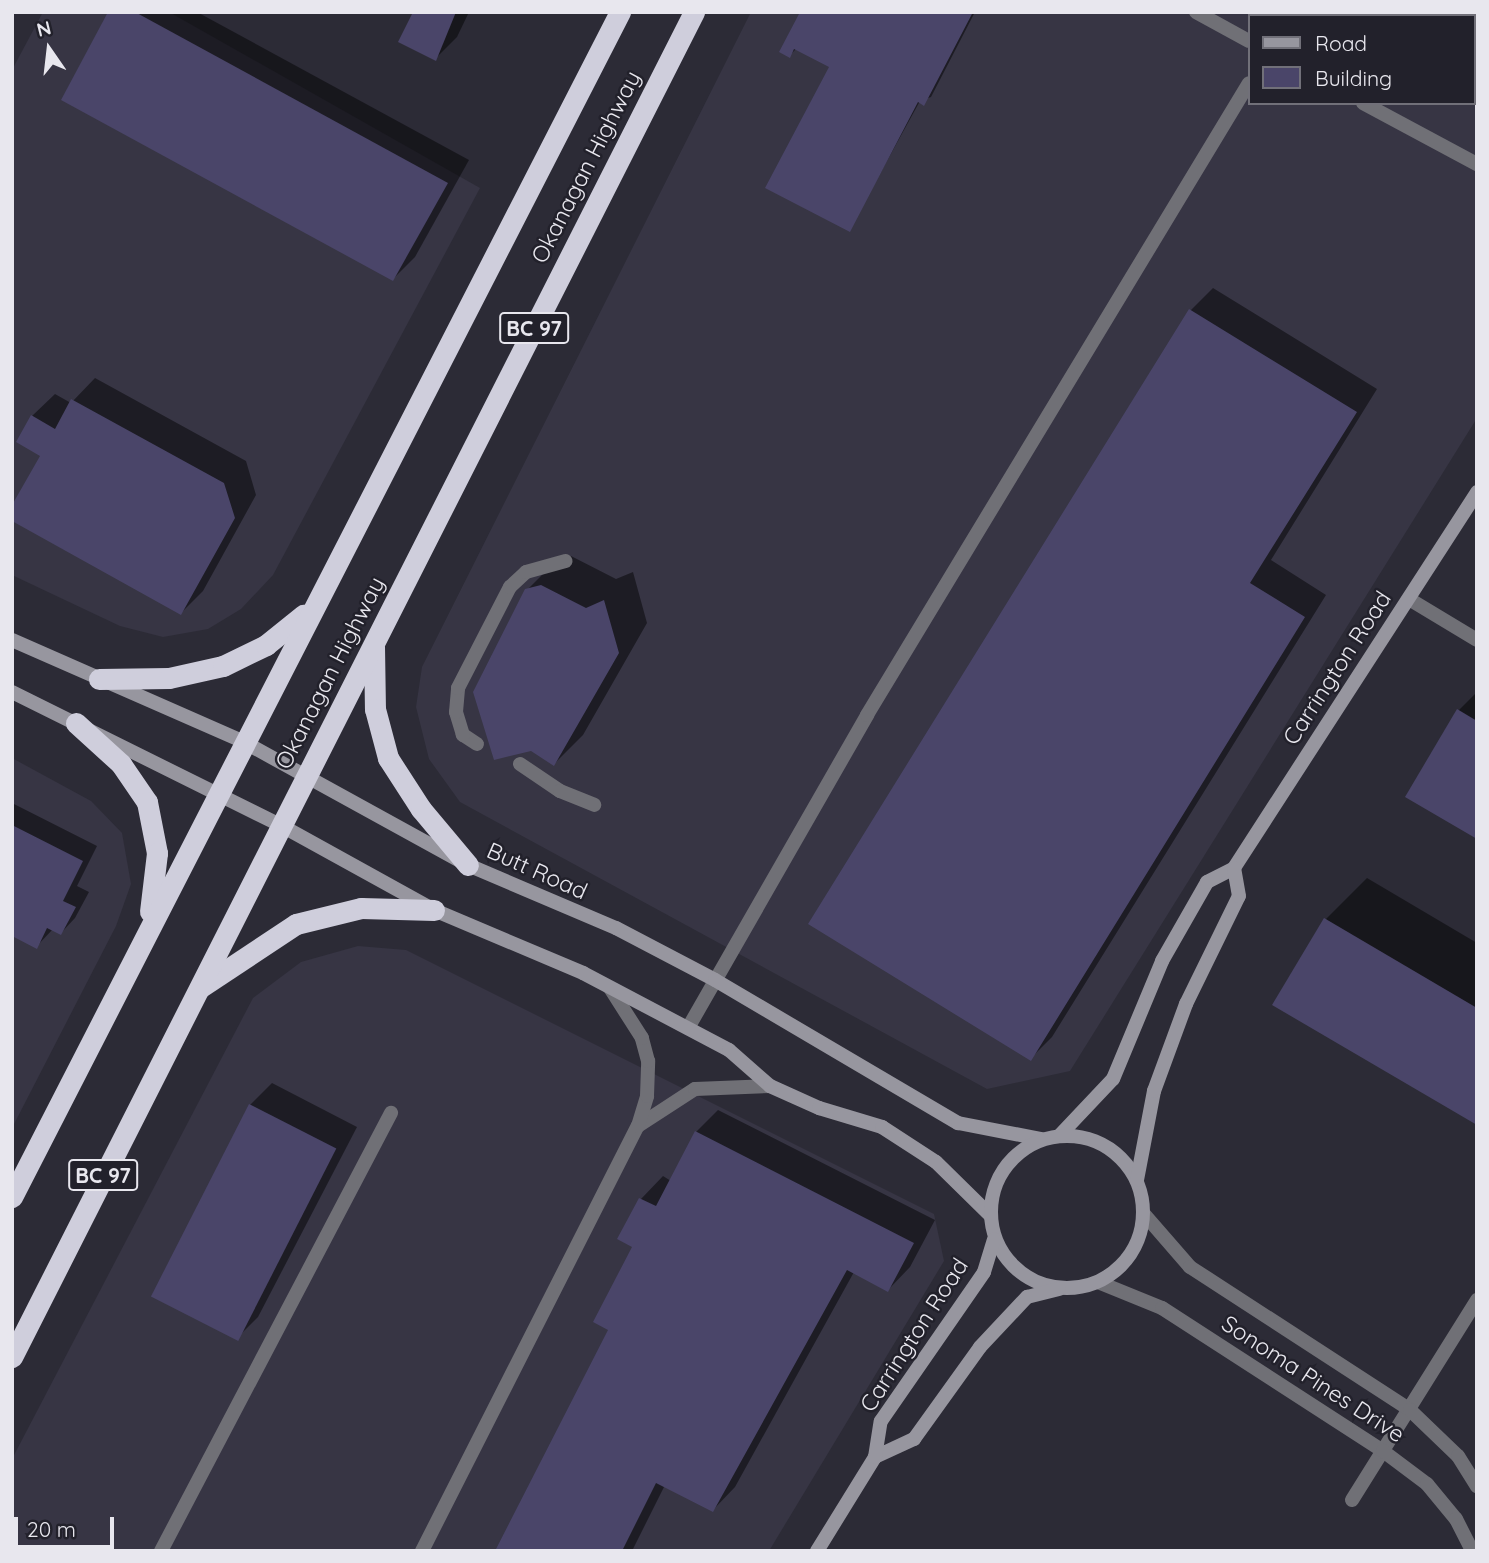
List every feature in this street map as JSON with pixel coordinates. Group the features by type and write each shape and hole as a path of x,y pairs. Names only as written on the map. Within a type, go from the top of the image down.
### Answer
{"highway":[{"name":"Okanagan Highway","path":"12,1197 242,741 620,12"},
{"name":"Okanagan Highway","path":"12,1357 194,992 282,826 694,12"},
{"path":"99,679 169,678 223,666 266,645 310,610"},
{"path":"373,644 375,709 388,758 421,808 468,865"},
{"path":"76,723 121,764 147,802 157,853 149,925"},
{"path":"194,992 252,949 296,924 361,908 434,910"}],"street":[{"path":"1196,12 1248,40"},
{"path":"688,1028 867,715 1248,85"},
{"path":"1367,105 1477,164"},
{"name":"Carrington Road","path":"1060,1135 1113,1080 1163,961 1207,883 1234,868 1477,492"},
{"path":"477,744 463,735 456,712 458,688 510,587 526,572 566,561"},
{"path":"1409,599 1477,640"},
{"name":"Butt Road","path":"12,640 242,741 468,865 616,928 715,980 958,1123 1041,1139"},
{"path":"12,692 282,826 434,910 610,988 688,1028 729,1050 769,1086 819,1108 882,1127 936,1162 989,1215"},
{"path":"520,764 594,806"},
{"path":"1137,1180 1154,1091 1186,1004 1239,896 1234,868"},
{"path":"422,1551 638,1126 647,1096 648,1061 642,1038 610,988"},
{"path":"638,1126 695,1089 769,1086"},
{"path":"162,1551 391,1113"},
{"path":"875,1457 914,1440 981,1347 1027,1297 1098,1282 1131,1254 1144,1214 1137,1180 1124,1160 1106,1145 1083,1136 1060,1135 1041,1139 1020,1151 1003,1168 992,1191 989,1215 994,1238 1020,1273 1061,1288"},
{"name":"Sonoma Pines Drive","path":"1144,1214 1190,1267 1409,1410 1458,1455 1477,1487"},
{"name":"Carrington Road","path":"817,1551 875,1457 881,1421 984,1272 994,1238"},
{"name":"Sonoma Pines Drive","path":"1098,1282 1161,1308 1383,1451 1427,1484 1456,1519 1472,1551"},
{"path":"1352,1500 1477,1300"}],"shaded area":[{"path":"43,12 169,12 480,188 273,575 241,609 208,629 163,637 120,626 12,575 12,70"},
{"path":"751,12 1477,12 1477,418 1070,1071 987,1089 460,802 429,759 416,707 422,667"},
{"path":"12,758 91,801 122,833 131,884 116,926 12,1128"},
{"path":"358,946 406,950 934,1214 944,1261 769,1551 12,1551 12,1459 253,998 301,962"}],"building":[{"path":"108,12 135,12 448,183 393,281 61,100"},
{"path":"413,12 456,12 436,61 398,42"},
{"path":"800,12 973,12 924,106 918,102 850,232 765,188 829,67 794,49 790,58 779,52"},
{"path":"1189,309 1357,412 1250,583 1305,617 1031,1061 808,924"},
{"path":"71,399 224,483 235,518 181,615 12,521 12,505 40,456 16,442 31,415 55,429"},
{"path":"541,585 586,608 604,600 619,653 554,766 531,751 494,760 473,692 525,589"},
{"path":"1457,709 1477,721 1477,839 1405,797"},
{"path":"12,825 83,861 63,901 76,907 61,935 47,928 37,949 12,936"},
{"path":"1324,918 1477,1008 1477,1125 1272,1005"},
{"path":"249,1104 336,1148 238,1341 151,1296"},
{"path":"695,1131 914,1243 888,1292 847,1270 713,1512 656,1483 622,1551 495,1551 608,1330 593,1322 632,1247 617,1239 639,1198 656,1206"}]}
